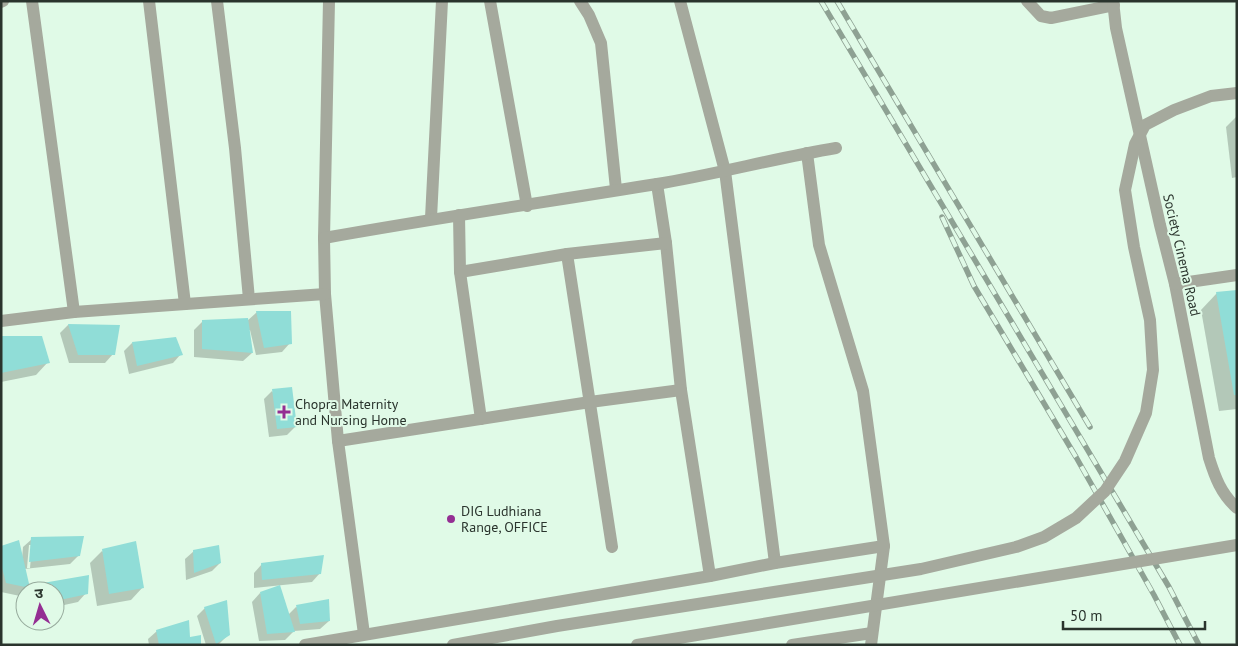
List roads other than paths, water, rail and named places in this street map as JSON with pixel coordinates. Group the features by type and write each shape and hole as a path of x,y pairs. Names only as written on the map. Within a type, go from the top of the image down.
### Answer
{"street":[{"path":"32,1 74,312"},
{"path":"150,1 184,304"},
{"path":"217,1 235,148 249,299"},
{"path":"329,1 324,238 325,294 338,441 364,634"},
{"path":"431,218 442,1"},
{"path":"490,1 527,206"},
{"path":"580,1 589,15 601,43 616,189"},
{"path":"680,1 725,171 775,563"},
{"path":"1026,1 1041,16 1052,18 1113,3"},
{"name":"Society Cinema Road","path":"1113,3 1116,28 1175,284 1209,458 1218,485 1230,502 1237,508"},
{"path":"453,645 532,630 921,569 1016,547 1044,537 1076,518 1105,490 1125,461 1146,413 1153,370 1150,320 1134,247 1125,190 1135,144 1145,124 1167,113 1211,96 1237,93"},
{"path":"324,238 431,218 527,206 616,189 656,184 836,148"},
{"path":"792,645 873,633 884,546 864,391 819,244 807,153"},
{"path":"656,184 666,243 681,390 710,576"},
{"path":"459,215 460,272 482,419"},
{"path":"460,272 568,254 666,243"},
{"path":"568,254 612,547"},
{"path":"1175,284 1237,275"},
{"path":"1,321 74,312 325,294"},
{"path":"338,441 590,402 681,390"},
{"path":"637,645 1237,545"},
{"path":"305,645 710,576 775,563 884,546"}],"railway":[{"path":"821,1 1169,587 1199,645"},
{"path":"837,1 1090,427"},
{"path":"942,217 974,286 1076,457 1180,645"}],"place":[{"name":"Chopra Maternity and Nursing Home","path":"284,412"},
{"name":"DIG Ludhiana Range, OFFICE","path":"451,519"}]}
